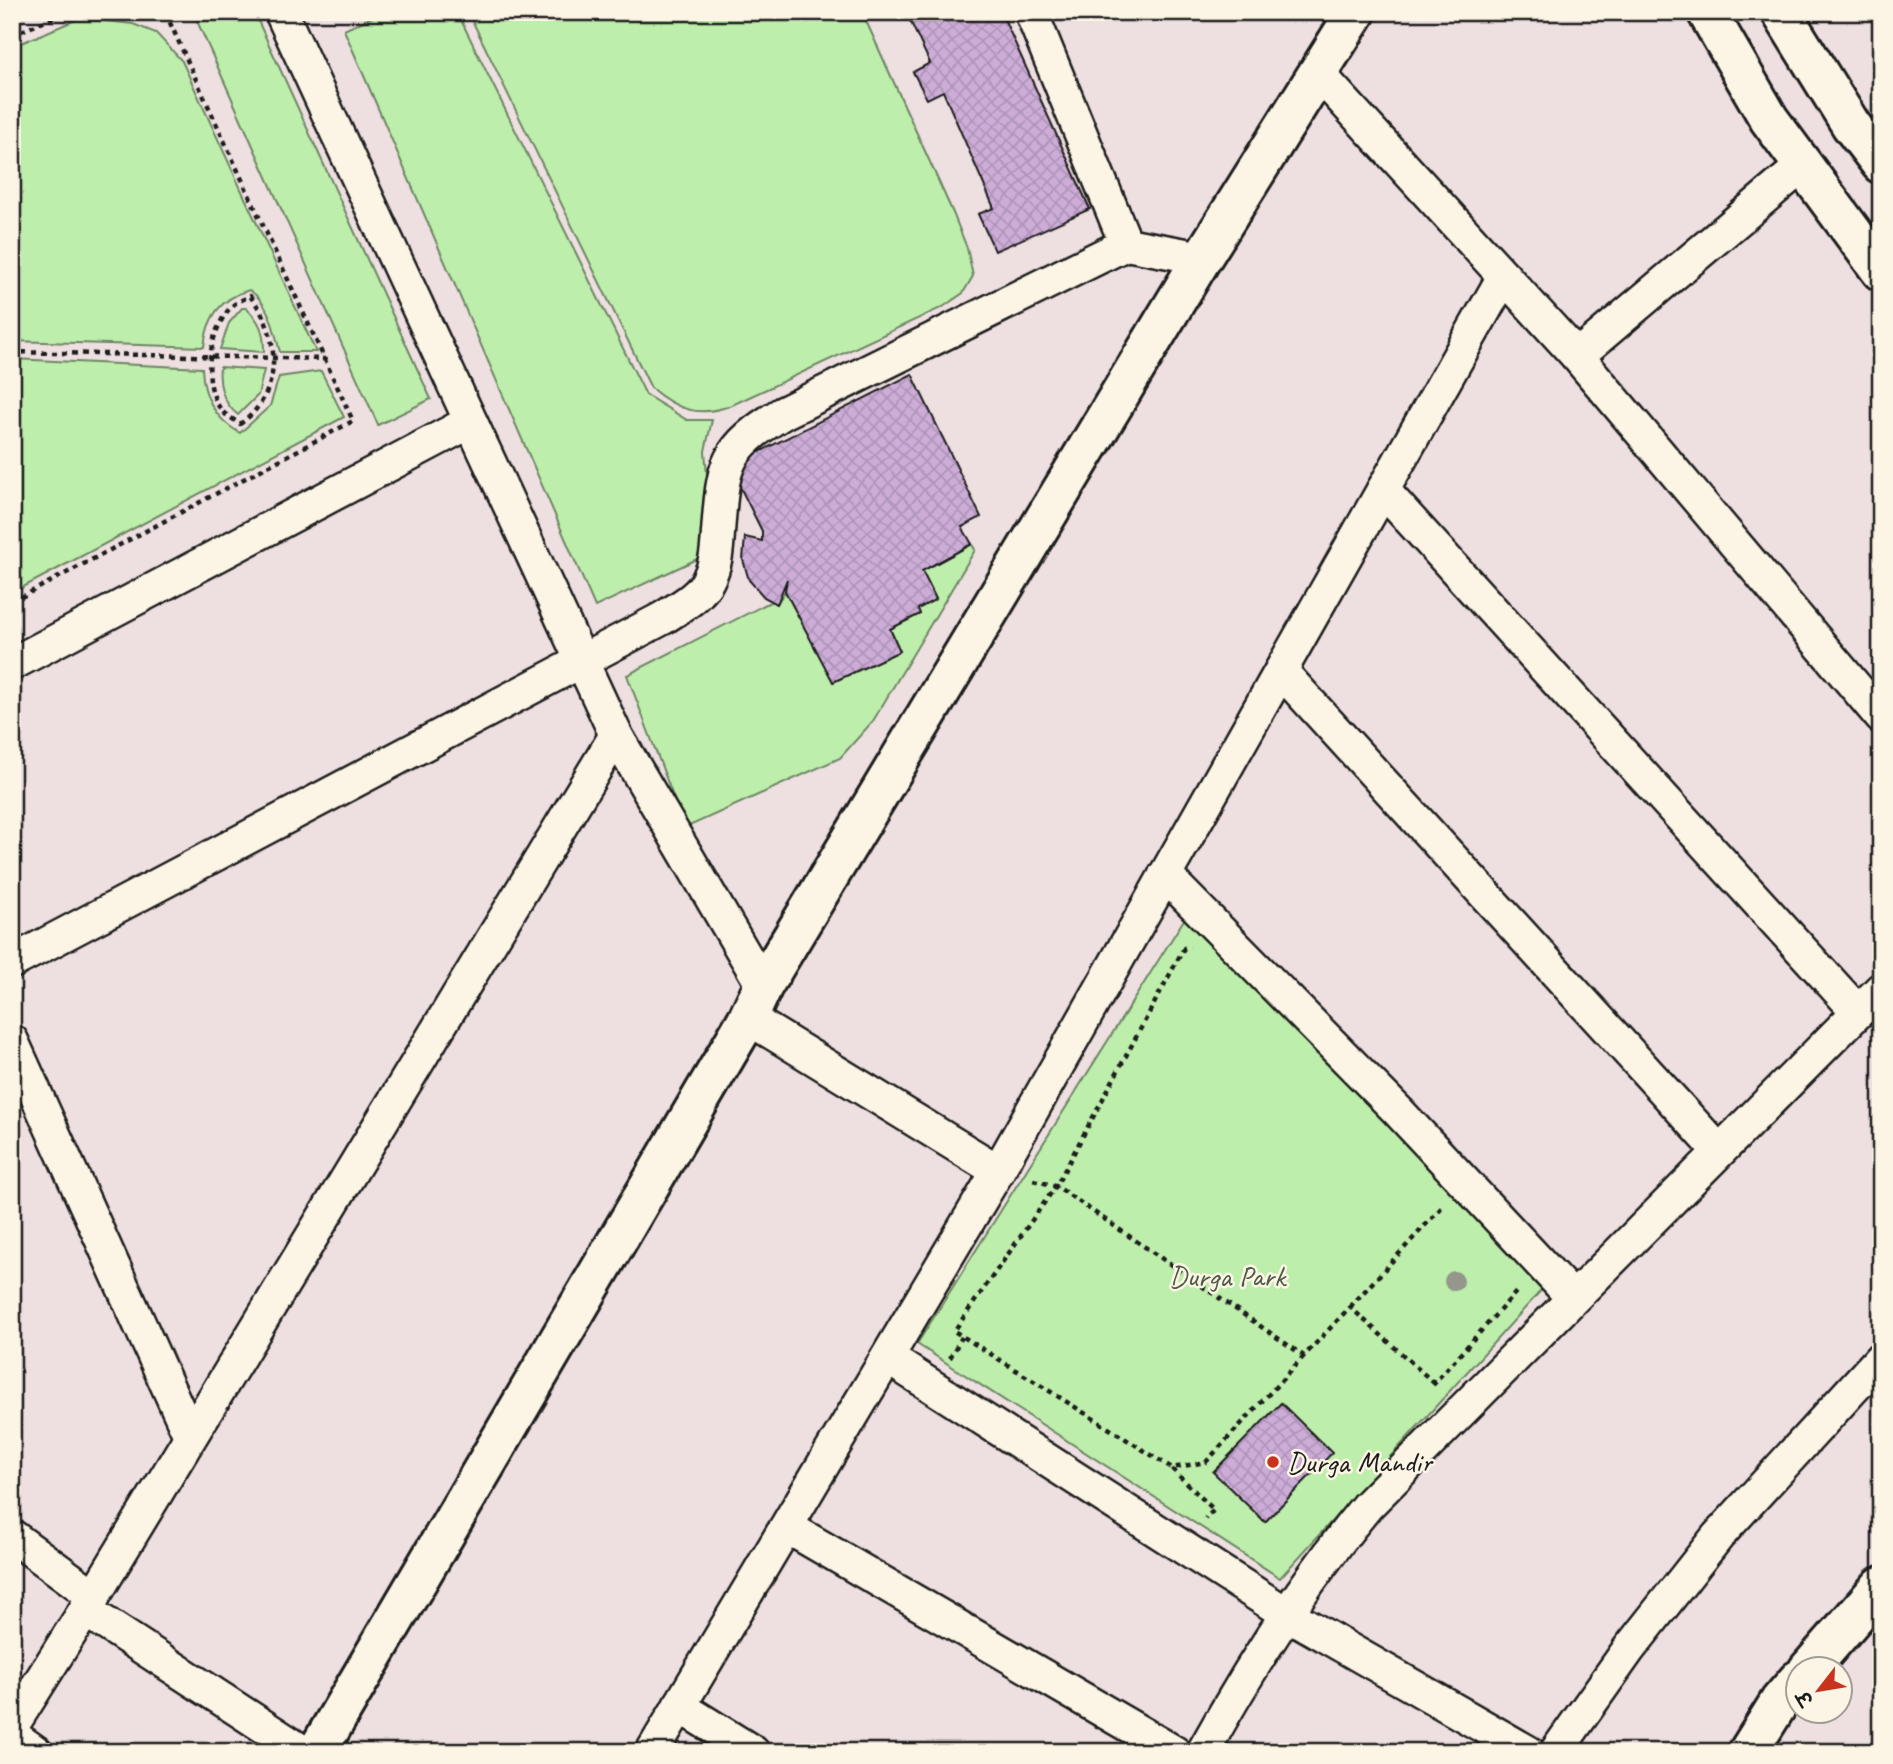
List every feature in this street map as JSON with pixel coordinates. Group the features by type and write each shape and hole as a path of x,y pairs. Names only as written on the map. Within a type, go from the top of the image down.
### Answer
{"street":[{"path":"281,12 580,662 755,1002 998,1171"},
{"path":"1031,12 1126,244"},
{"path":"317,1752 755,1002 1202,258 1320,74 1356,12"},
{"path":"1707,12 1769,119 1881,271"},
{"path":"1781,12 1851,125 1881,164"},
{"path":"1320,74 1577,356 1881,717"},
{"path":"1577,356 1802,166"},
{"path":"12,962 663,618 692,598 707,583 716,559 721,486 732,454 748,434 783,413 1126,244 1202,258"},
{"path":"652,1752 998,1171 1504,276"},
{"path":"12,664 470,422"},
{"path":"1383,489 1858,1012"},
{"path":"1281,670 1719,1152"},
{"path":"12,1726 616,735"},
{"path":"1165,875 1398,1111 1573,1298"},
{"path":"1203,1752 1238,1690 1287,1614 1328,1553 1367,1506 1881,989"},
{"path":"12,1041 190,1436"},
{"path":"888,1358 1287,1614 1528,1752"},
{"path":"1556,1752 1629,1649 1718,1536 1881,1358"},
{"path":"787,1527 1174,1752"},
{"path":"12,1536 89,1603 303,1752"},
{"path":"1820,1656 1881,1586"},
{"path":"1748,1752 1784,1697"},
{"path":"679,1706 753,1752"},
{"path":"12,1735 36,1752"}],"path":[{"path":"12,35 66,12"},
{"path":"12,602 353,421 165,12"},
{"path":"250,296 261,309 270,330 274,358 266,398 254,414 240,424 222,411 211,385 211,357 213,339 221,320 233,304 250,296"},
{"path":"12,352 325,359"},
{"path":"1180,1545 1214,1510 1171,1468 954,1331 1056,1186 1184,948 1194,947"},
{"path":"998,1171 1056,1186 1304,1356"},
{"path":"1171,1468 1206,1462 1446,1203"},
{"path":"1434,1383 1524,1284"},
{"path":"1350,1307 1461,1410"}],"green space":[{"path":"193,12 254,12 431,399 378,425"},
{"path":"383,12 457,12 646,395 687,420 712,420 705,451 711,523 697,559 595,607 344,30"},
{"path":"468,12 862,12 953,213 967,248 973,276 963,293 943,307 732,405 699,411 670,402 651,388"},
{"path":"80,18 133,24 156,33 182,61 316,352 280,352 273,326 262,302 249,290 230,298 217,311 208,327 204,347 12,341 12,47"},
{"path":"242,308 246,308 258,323 264,352 220,349 229,323"},
{"path":"12,359 202,368 205,388 212,406 224,421 240,433 270,406 279,377 321,371 344,417 12,593"},
{"path":"220,367 264,370 258,395 238,415 223,393"},
{"path":"972,544 975,550 873,721 840,758 685,828 627,675 772,601 777,604 785,591 834,682 900,651 890,629 920,614 918,609 936,599 922,571"},
{"name":"Durga Park","path":"1190,910 1546,1285 1280,1578 917,1344"}],"building":[{"path":"906,12 1001,12 1090,209 995,251 978,214 994,208 943,91 927,99 913,72 930,63"},
{"path":"912,374 981,517 962,527 972,544 922,571 936,599 918,609 920,614 890,629 900,651 833,682 785,591 787,579 777,604 764,597 749,580 743,560 745,537 762,541 762,531 730,467"},
{"name":"Durga Mandir","path":"1281,1403 1332,1453 1265,1522 1213,1472"}],"place":[{"name":"Durga Mandir","path":"1273,1462"}]}
